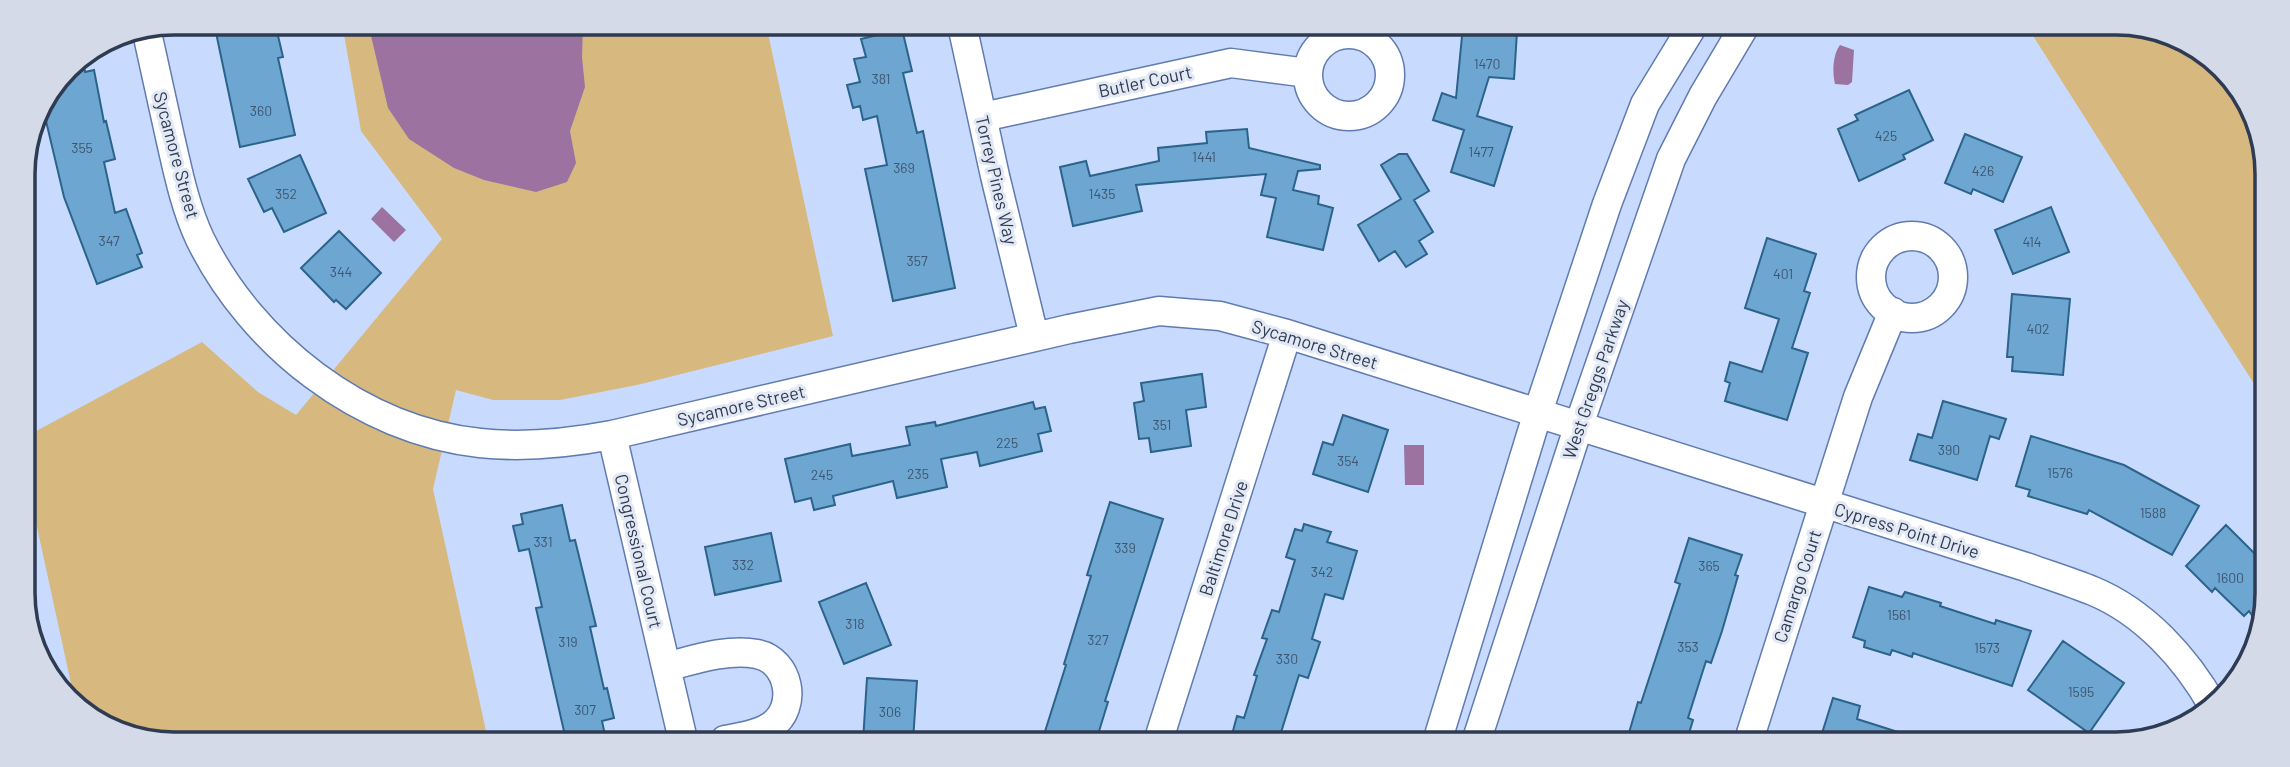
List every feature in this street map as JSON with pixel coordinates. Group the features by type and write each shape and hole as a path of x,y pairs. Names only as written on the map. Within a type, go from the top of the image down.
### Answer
{"street":[{"name":"Torrey Pines Way","path":"964,35 1034,336"},
{"name":"West Greggs Parkway","path":"1479,732 1559,419 1607,204 1645,104 1687,35"},
{"name":"West Greggs Parkway","path":"1441,732 1559,419 1671,159 1703,96 1739,35"},
{"name":"Sycamore Street","path":"148,38 184,196 200,239 231,291 256,323 287,354 340,393 396,422 439,435 481,443 563,444 612,435 1034,336 1159,311 1220,316 1287,334 1559,419"},
{"name":"Butler Court","path":"983,117 1231,62 1308,73"},
{"name":"Camargo Court","path":"1751,732 1858,397 1893,312"},
{"name":"Baltimore Drive","path":"1161,732 1287,334"},
{"name":"Cypress Point Drive","path":"1559,419 2026,567 2095,592 2145,623 2188,666 2208,697"},
{"name":"Congressional Court","path":"612,435 681,732"},
{"path":"666,667 702,658 741,653 759,654 777,664 786,680 788,695 783,713 772,726 758,732"}],"shaded area":[{"path":"344,35 768,35 833,336 637,385 560,400 493,400 456,390 433,489 486,732 174,732 130,725 97,709 72,687 35,518 35,432 202,342 258,392 296,415 442,239 361,131"},
{"path":"371,35 583,35 585,87 570,131 576,163 567,182 536,192 484,180 454,168 409,139 388,108"},
{"path":"2032,35 2116,35 2152,40 2185,54 2200,64 2232,97 2248,130 2254,156 2255,385"},
{"path":"1840,45 1854,50 1852,82 1848,85 1835,84 1834,63"},
{"path":"382,207 406,230 394,242 371,219"},
{"path":"1404,445 1424,445 1424,485 1405,485"}],"building":[{"path":"217,35 278,35 283,57 278,58 295,135 240,147"},
{"path":"877,35 903,35 912,71 903,73 917,133 923,131 955,288 893,301 865,169 887,165 877,116 863,120 860,106 853,108 847,85 860,82 854,59 866,57 861,39"},
{"path":"1462,35 1517,35 1514,79 1489,77 1477,116 1512,127 1494,186 1451,172 1464,130 1433,120 1442,93 1456,98"},
{"path":"84,68 85,72 94,70 104,122 106,121 115,159 104,162 115,213 126,209 142,253 137,255 142,267 97,284 64,197 46,121 70,82"},
{"path":"1909,90 1933,140 1903,155 1905,159 1859,181 1838,129 1858,120 1855,115"},
{"path":"1247,129 1249,148 1320,165 1320,169 1298,171 1293,190 1319,196 1318,204 1333,208 1323,250 1267,237 1276,198 1261,195 1266,174 1136,185 1142,211 1073,226 1060,167 1086,161 1090,176 1159,161 1158,148 1207,143 1206,132"},
{"path":"1965,134 2022,157 2003,202 1973,189 1971,194 1945,183"},
{"path":"1399,154 1407,154 1429,191 1414,200 1433,232 1419,241 1427,254 1406,267 1395,251 1379,261 1358,225 1401,199 1381,165"},
{"path":"300,155 326,213 284,232 272,208 264,212 248,179"},
{"path":"2051,207 2069,252 2013,274 1995,230"},
{"path":"339,231 381,273 346,309 336,300 334,302 301,268"},
{"path":"1767,238 1816,254 1804,291 1810,293 1792,348 1808,353 1787,420 1725,401 1730,383 1725,381 1730,362 1762,372 1779,319 1745,308"},
{"path":"2012,294 2070,299 2063,375 2012,371 2013,357 2007,357"},
{"path":"1202,374 1206,407 1186,410 1191,446 1151,452 1149,438 1139,439 1134,403 1144,401 1141,383"},
{"path":"1943,401 2006,419 1999,439 1990,436 1977,480 1910,460 1918,434 1932,438"},
{"path":"1033,402 1035,409 1045,407 1051,431 1038,434 1042,451 980,466 977,452 941,459 947,487 897,498 893,481 833,496 835,505 814,510 811,498 795,502 785,459 850,444 852,456 910,445 906,427 935,422 936,426"},
{"path":"1343,415 1388,430 1368,492 1313,474 1323,442 1333,445"},
{"path":"2031,436 2124,465 2199,506 2172,555 2089,510 2087,514 2028,496 2030,490 2016,486"},
{"path":"1110,502 1163,519 1105,701 1108,702 1099,732 1045,732 1091,576 1087,575"},
{"path":"562,505 570,541 575,540 596,626 590,627 604,689 607,688 614,718 602,721 604,732 564,732 536,608 542,607 529,549 519,551 513,526 523,524 521,514"},
{"path":"1304,524 1331,532 1327,542 1357,551 1343,599 1325,594 1312,639 1320,642 1308,678 1299,675 1281,732 1233,732 1237,716 1244,718 1257,676 1254,675 1267,639 1262,638 1272,610 1279,612 1295,560 1286,557 1295,529 1302,531"},
{"path":"2226,525 2255,554 2253,617 2249,611 2244,616 2215,588 2212,592 2186,566"},
{"path":"771,533 781,581 715,595 705,547"},
{"path":"1689,538 1742,555 1722,631 1711,663 1706,661 1688,718 1693,720 1689,732 1629,732 1680,584 1675,582"},
{"path":"866,583 891,645 844,664 819,602"},
{"path":"1869,587 1902,597 1905,592 1995,624 1996,620 2031,631 2012,686 1913,653 1912,657 1892,650 1890,655 1864,647 1865,641 1853,637"},
{"path":"2063,641 2124,683 2090,732 2028,690"},
{"path":"867,678 917,681 914,732 864,732"},
{"path":"1833,698 1860,706 1857,719 1898,732 1822,732"}]}
